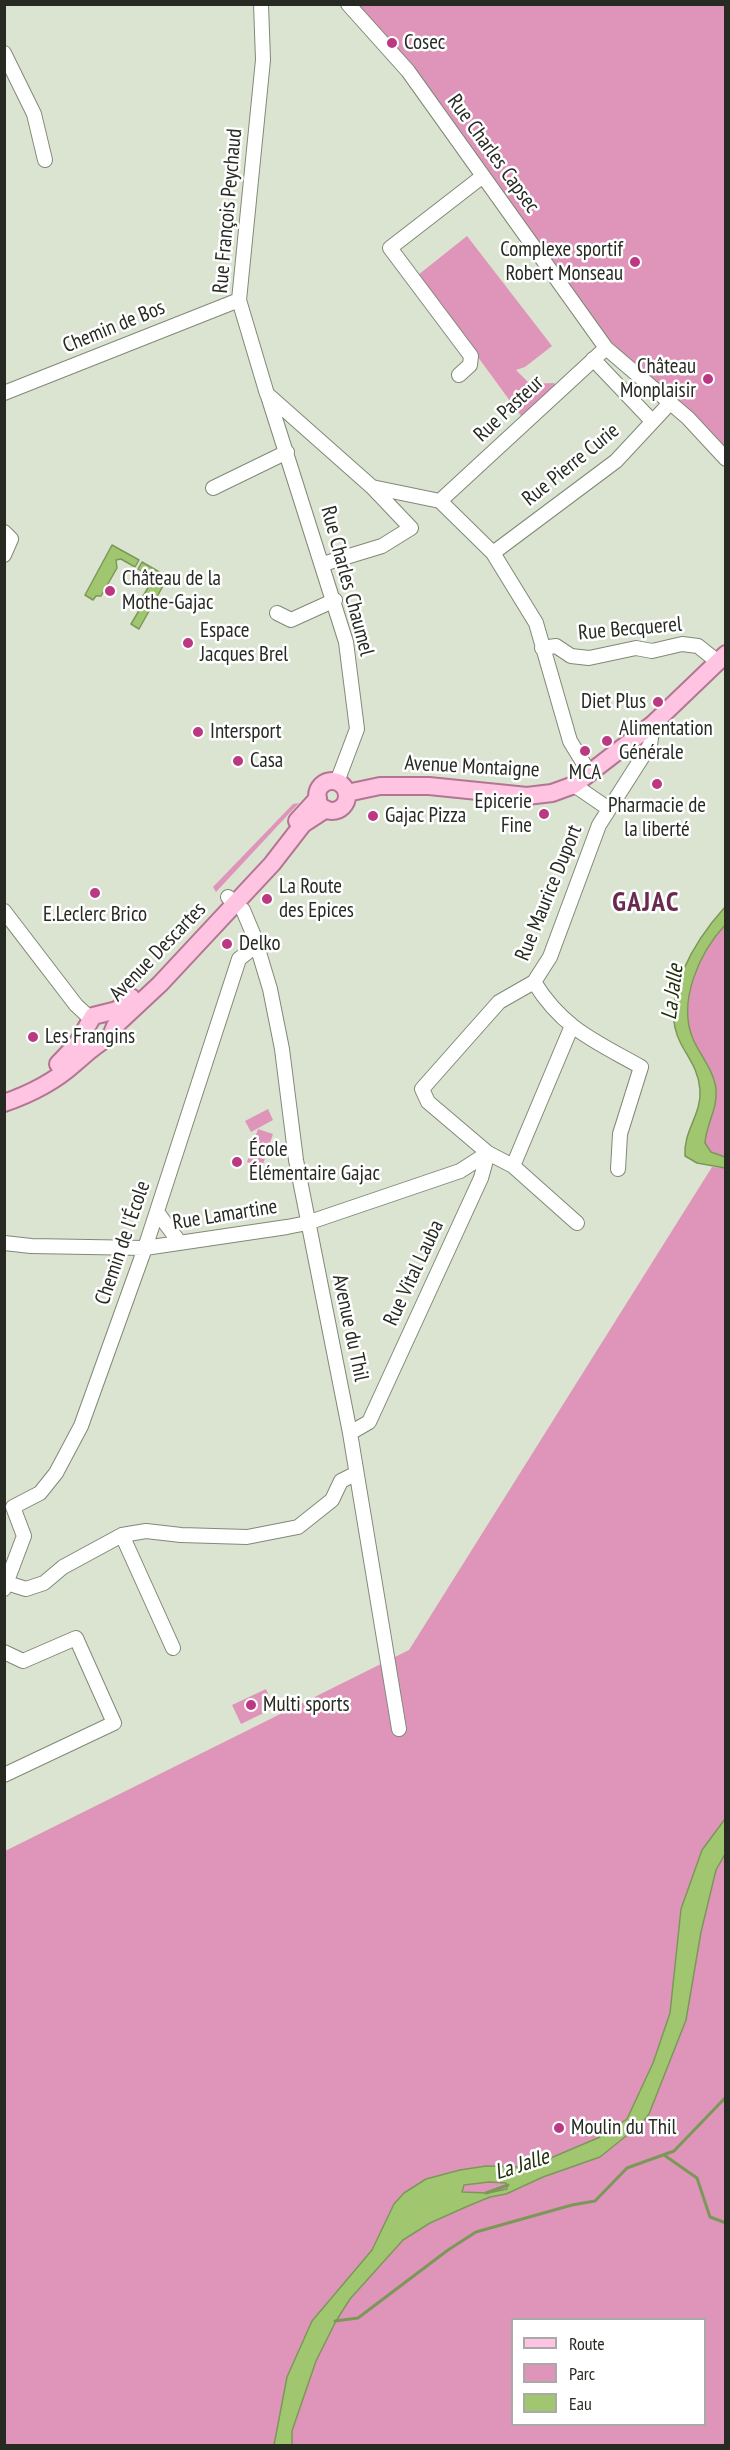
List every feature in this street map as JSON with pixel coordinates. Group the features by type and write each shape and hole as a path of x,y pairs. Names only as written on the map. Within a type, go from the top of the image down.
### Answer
{"main road":[{"name":"Avenue Montaigne","path":"342,788 420,786 527,796 552,793 574,785 590,774 652,724 722,658"},
{"path":"323,784 342,788 346,800 340,808 322,803 323,784"},
{"name":"Avenue Descartes","path":"111,1020 160,984 232,900 294,839 303,824 322,803"},
{"name":"Avenue Descartes","path":"89,1023 98,1013 111,1020"},
{"name":"Avenue Descartes","path":"4,1103 38,1090 73,1065 101,1040 111,1036 111,1020"},
{"path":"89,1023 94,1037 101,1040"},
{"path":"4,1092 42,1076 65,1058 89,1023"}],"street":[{"name":"Rue François Peychaud","path":"261,4 263,60 239,300 267,394"},
{"name":"Rue Charles Capsec","path":"348,4 408,71 606,348 701,430 726,459"},
{"path":"4,53 34,114 45,160"},
{"path":"459,375 470,365 471,356 390,248 483,176"},
{"name":"Chemin de Bos","path":"4,393 239,300"},
{"name":"Rue Pasteur","path":"440,501 606,348"},
{"path":"593,359 652,421"},
{"path":"267,394 372,487 411,528 382,546 323,564"},
{"name":"Rue Charles Chaumel","path":"267,394 346,642 357,729 342,788"},
{"name":"Rue Pierre Curie","path":"492,553 616,461 670,403"},
{"path":"213,489 287,452"},
{"path":"372,487 440,501 492,553 536,623 570,741 590,774"},
{"path":"4,532 11,539 4,555"},
{"path":"277,613 291,620 334,600"},
{"name":"Rue Becquerel","path":"543,648 556,646 571,656 589,658 636,648 652,651 682,644 698,646 722,658"},
{"name":"Rue Maurice Duport","path":"488,1153 428,1102 422,1089 499,1002 534,982 550,957 595,835 650,745 652,724"},
{"path":"574,785 609,809"},
{"path":"232,900 243,910 254,936"},
{"path":"4,911 89,1023"},
{"name":"Chemin de l'École","path":"6,1586 24,1536 9,1508 40,1493 56,1473 81,1426 146,1248 239,959 249,951 254,936"},
{"name":"Avenue du Thil","path":"254,936 270,989 282,1049 307,1223 350,1432 355,1474 399,1729"},
{"path":"534,982 544,999 571,1028 641,1067 620,1134 618,1169"},
{"path":"513,1167 571,1028"},
{"path":"307,1223 460,1171 488,1153 513,1167 577,1223"},
{"name":"Rue Vital Lauba","path":"350,1432 369,1422 481,1178 488,1153"},
{"path":"157,1212 180,1244"},
{"name":"Rue Lamartine","path":"4,1243 31,1246 146,1248 307,1223"},
{"path":"6,1586 26,1589 44,1583 63,1567 122,1535 146,1531 181,1535 247,1537 298,1527 332,1500 341,1481 355,1474"},
{"path":"122,1535 173,1648"},
{"path":"4,1652 23,1661 76,1638 114,1723 4,1774"}],"green space":[{"name":"Complexe sportif Robert Monseau","path":"348,5 725,5 725,459 613,355 408,71"},
{"path":"467,236 552,346 525,367 516,370 530,384 554,383 556,385 521,416 418,275"},
{"path":"299,803 216,892 213,887 293,804"},
{"path":"725,925 725,1157 711,1152 705,1143 715,1103 716,1089 710,1069 693,1039 688,1009 690,993 700,963"},
{"path":"268,1109 273,1120 251,1132 245,1121"},
{"path":"258,1129 273,1134 262,1167 247,1162"},
{"path":"712,1167 725,1168 725,2445 5,2446 5,1851 409,1650"},
{"path":"266,1689 274,1708 241,1724 232,1705"}],"water":[{"path":"112,545 139,560 135,567 121,559 116,560 117,568 101,596 96,596 93,600 85,595"},
{"path":"142,562 168,577 139,629 131,624 140,609 137,606 149,586 156,581 138,569"},
{"path":"725,907 725,925 707,949 700,963 690,993 688,1009 693,1039 710,1069 716,1089 715,1103 705,1143 711,1152 725,1157 725,1168 697,1163 685,1156 687,1139 700,1099 700,1090 696,1071 681,1044 675,1027 674,1008 677,989 692,953"},
{"path":"725,1819 725,1854 716,1870 701,1932 686,2020 649,2114 641,2124 600,2157 543,2177 506,2194 490,2197 468,2206 430,2223 403,2240 350,2299 336,2321 316,2361 292,2431 292,2445 274,2445 287,2377 312,2321 372,2250 394,2204 404,2193 426,2179 460,2170 486,2166 519,2167 546,2160 600,2137 627,2119 653,2063 670,2013 681,1909 702,1850","holes":["489,2182 506,2183 507,2189 488,2193 462,2192 464,2185"]}],"waterway":[{"path":"335,2321 358,2318 448,2250 476,2232 572,2205 595,2201 627,2168 674,2151 726,2097"},
{"path":"664,2155 697,2178 710,2217 726,2223"},
{"name":"La Jalle","path":"486,2193 508,2185"}],"place":[{"name":"Cosec","path":"392,43"},
{"name":"Complexe sportif Robert Monseau","path":"635,262"},
{"name":"Château Monplaisir","path":"708,379"},
{"name":"Château de la Mothe-Gajac","path":"110,591"},
{"name":"Espace Jacques Brel","path":"188,643"},
{"name":"Diet Plus","path":"658,702"},
{"name":"Intersport","path":"198,732"},
{"name":"Alimentation Générale","path":"607,741"},
{"name":"MCA","path":"585,751"},
{"name":"Casa","path":"238,761"},
{"name":"Pharmacie de la liberté","path":"657,784"},
{"name":"Epicerie Fine","path":"544,814"},
{"name":"Gajac Pizza","path":"373,816"},
{"name":"E.Leclerc Brico","path":"95,893"},
{"name":"La Route des Epices","path":"267,899"},
{"name":"Delko","path":"227,944"},
{"name":"Les Frangins","path":"33,1037"},
{"name":"École Élémentaire Gajac","path":"237,1162"},
{"name":"Multi sports","path":"251,1705"},
{"name":"Moulin du Thil","path":"559,2128"}],"district":[{"name":"GAJAC","path":"646,903"}]}
